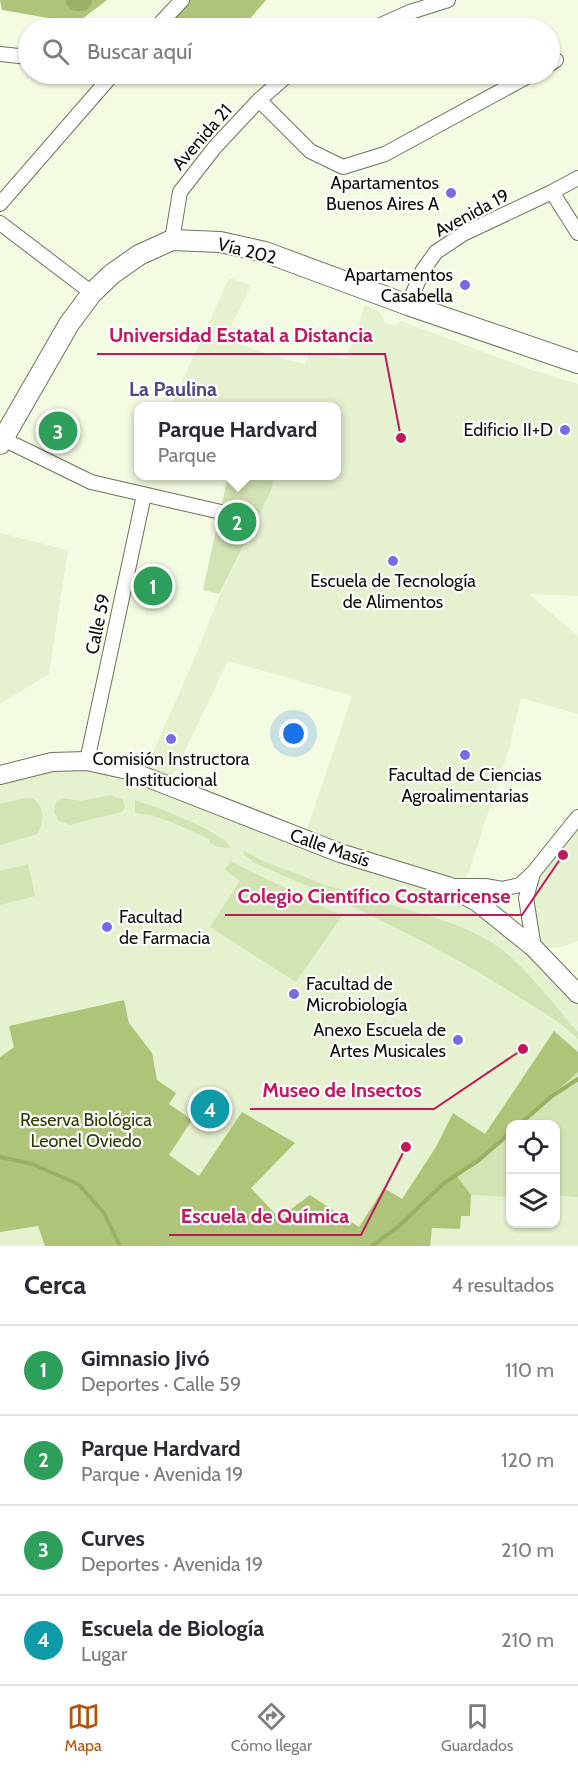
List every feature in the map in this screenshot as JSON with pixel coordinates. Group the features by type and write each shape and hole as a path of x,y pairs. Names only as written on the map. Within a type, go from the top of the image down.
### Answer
{"main road":[{"name":"Vía 202","path":"1,441 69,324 92,293 112,274 139,255 172,240 220,242 265,252 408,305 578,363"}],"street":[{"path":"165,18 182,0"},
{"path":"396,18 448,0"},
{"path":"0,54 18,56"},
{"path":"0,204 103,84"},
{"name":"Avenida 21","path":"172,240 180,192 215,147 259,100 277,84"},
{"path":"259,100 310,151 344,167 385,154 514,84"},
{"name":"Avenida 19","path":"408,305 423,270 436,252 463,234 578,178"},
{"path":"552,192 578,233"},
{"path":"0,223 92,293"},
{"path":"1,441 91,482 221,512"},
{"name":"Calle 59","path":"87,760 144,495"},
{"name":"Calle Masís","path":"0,775 52,762 87,760 128,770 340,853 448,886 477,902 534,948 578,994"},
{"path":"448,886 512,888 520,885 533,873 578,818"},
{"path":"533,873 526,898 534,948"}],"shaded area":[{"path":"229,278 251,285 227,335 247,347 288,360 305,364 309,352 346,359 365,305 379,311 384,322 394,326 401,321 529,369 578,384 578,596 529,594 578,636 578,714 521,698 509,749 464,881 454,882 306,832 352,696 228,661 171,780 145,770 196,655 222,589 271,491 274,480 341,480 341,402 173,402"},
{"path":"227,480 274,480 271,491 219,594 203,590"},
{"path":"0,533 68,550 49,674 0,704"},
{"path":"90,768 126,777 445,892 474,908 534,959 578,1004 578,1246 0,1246 0,782 45,771"},
{"path":"110,795 123,800 125,807 122,812 69,825 58,820 54,811 56,803 62,798 81,801"},
{"path":"33,798 42,811 37,834 0,845 0,804"},
{"path":"135,800 203,827 216,834 230,847 218,847 210,843 209,839 173,823 154,816 135,813"},
{"path":"578,824 578,941 562,947 543,948 538,941 531,899 537,876"},
{"path":"244,851 263,861 325,885 442,920 487,940 501,949 531,978 578,1032 578,1039 564,1026 452,957 355,908 255,863 244,855"},
{"path":"230,861 342,916 296,982 210,927 240,881 225,870"},
{"path":"28,864 35,896 0,905 0,871"},
{"path":"578,1072 578,1197 560,1195 560,1120 524,1120"},
{"path":"506,1136 506,1197 471,1195 455,1175 479,1160"}],"green space":[{"path":"0,0 107,0 84,18 48,18 2,10"},
{"path":"184,0 266,0 251,18 168,18"},
{"name":"Reserva Biológica Leonel Oviedo","path":"124,1000 129,1023 152,1053 157,1080 176,1093 169,1104 192,1120 169,1155 199,1176 242,1112 295,1143 251,1188 279,1218 310,1195 359,1227 384,1188 402,1199 436,1147 453,1113 485,1134 554,1031 578,1052 578,1072 524,1120 506,1120 506,1136 479,1160 456,1175 471,1195 470,1216 461,1216 460,1229 432,1228 430,1246 45,1246 38,1226 0,1232 0,1057 14,1047 9,1026"}],"waterway":[{"path":"525,1120 552,1096 578,1079"},
{"path":"372,1246 399,1226 444,1183 479,1160 506,1136"},
{"path":"0,1157 32,1164 78,1184 104,1213 120,1246"}],"place":[{"name":"Apartamentos Buenos Aires A","path":"451,193"},
{"name":"Apartamentos Casabella","path":"465,285"},
{"name":"Edificio II+D","path":"565,430"},
{"name":"Curves","path":"58,431"},
{"name":"Universidad Estatal a Distancia","path":"401,438"},
{"name":"Parque Hardvard","path":"237,522"},
{"name":"Escuela de Tecnología de Alimentos","path":"393,561"},
{"name":"Gimnasio Jivó","path":"153,586"},
{"name":"Comisión Instructora Institucional","path":"171,739"},
{"name":"Facultad de Ciencias Agroalimentarias","path":"465,755"},
{"name":"Colegio Científico Costarricense","path":"563,855"},
{"name":"Facultad de Farmacia","path":"107,927"},
{"name":"Facultad de Microbiología","path":"294,994"},
{"name":"Anexo Escuela de Artes Musicales","path":"458,1040"},
{"name":"Museo de Insectos","path":"523,1049"},
{"name":"Escuela de Biología","path":"210,1109"},
{"name":"Escuela de Química","path":"406,1147"}],"district":[{"name":"La Paulina","path":"173,389"}]}
